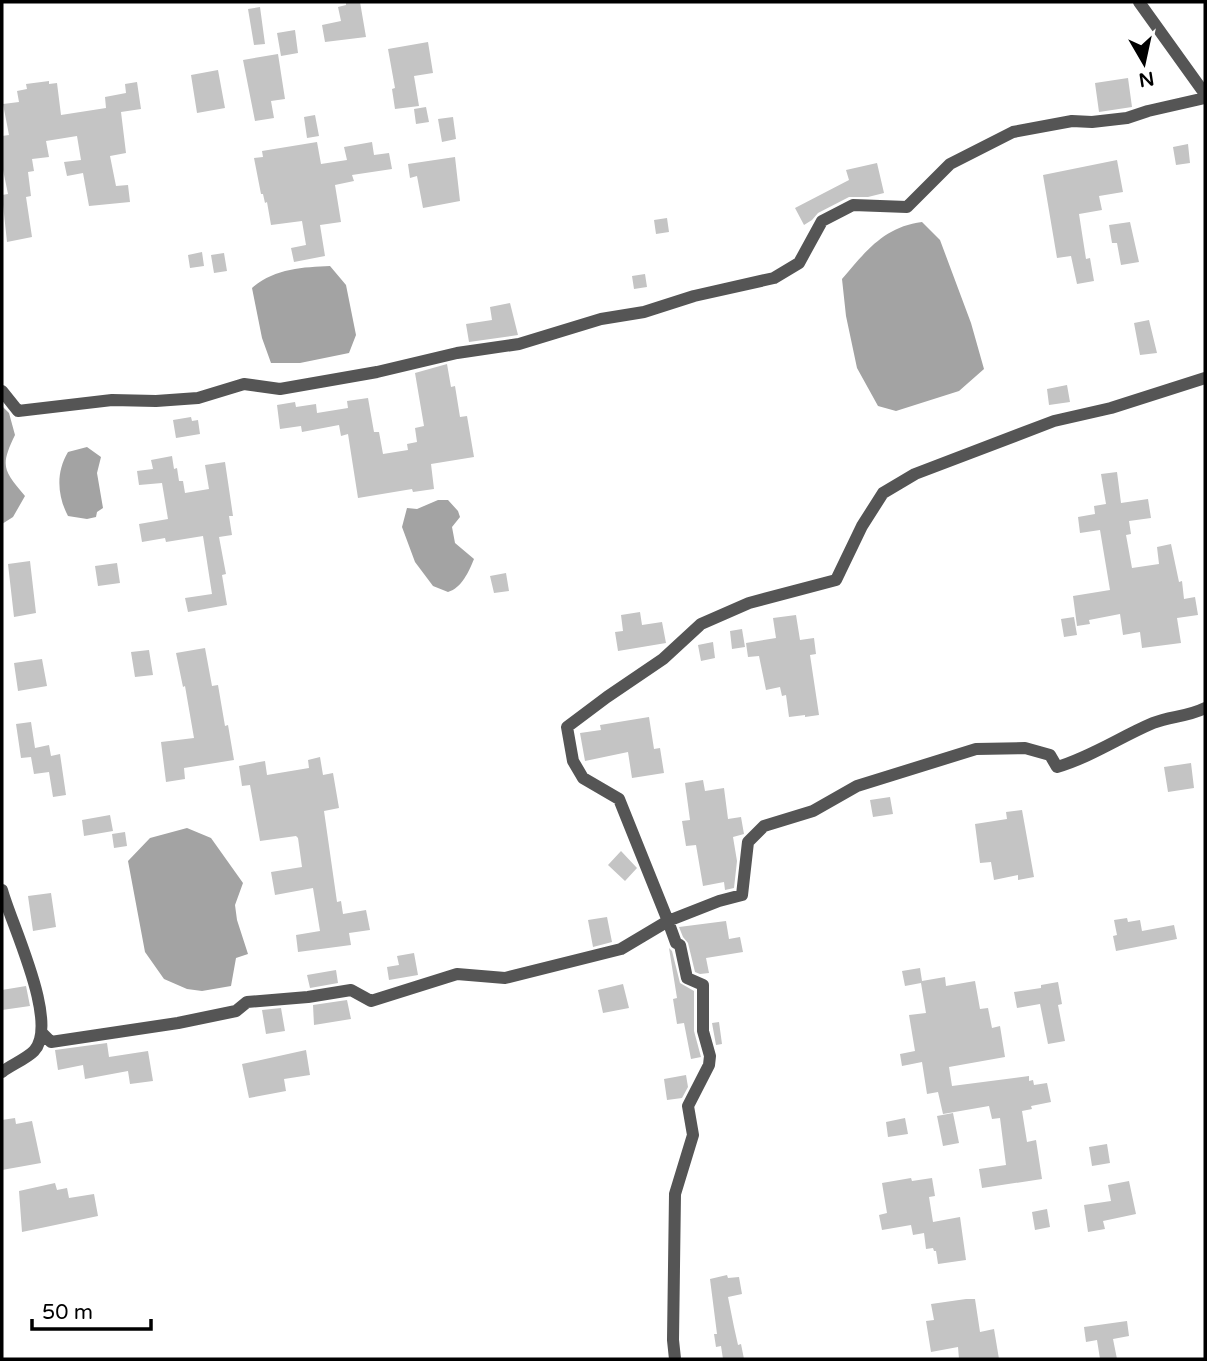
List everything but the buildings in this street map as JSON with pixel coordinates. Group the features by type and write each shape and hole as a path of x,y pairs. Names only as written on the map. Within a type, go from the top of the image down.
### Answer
{"street":[{"path":"2,391 18,411 112,400 198,398 244,384 280,390 519,344 601,319 644,312 694,296 774,278 799,264 821,221 853,205 907,208 950,164 1013,132 1072,121 1127,118 1205,96 1139,2"},
{"path":"675,1359 675,1194 692,1135 688,1106 709,1065 710,1056 703,1031 703,985 687,978 680,945 676,943 619,799 583,778 573,761 567,727 607,696 663,659 701,624 749,603 836,580 862,526 883,493 915,474 1055,421 1111,408 1205,378"},
{"path":"2,890 35,983 43,1034 51,1042 190,1021 236,1011 247,1002 351,990 372,1001 457,974 505,978 621,949 668,921 742,895 748,842 764,826 813,811 857,786 976,749 1025,748 1050,755 1057,766 1078,761 1155,722 1190,716 1205,708"},
{"path":"2,1072 34,1051 43,1034"}],"shaded area":[{"path":"922,222 940,240 971,323 984,369 959,391 896,411 878,406 857,368 846,316 842,279 868,250 886,235"},
{"path":"330,266 346,285 356,335 349,353 300,363 271,363 262,338 252,288 279,273 299,268"},
{"path":"2,406 9,413 15,435 7,454 6,467 12,480 25,496 13,517 2,524"},
{"path":"87,447 101,457 97,473 103,508 97,512 96,517 87,519 68,516 59,484 61,467 68,452"},
{"path":"438,500 448,500 458,511 460,517 452,527 455,543 474,559 461,583 448,592 433,586 415,562 402,527 407,508 417,509"},
{"path":"187,828 211,838 243,883 235,905 248,954 236,958 231,986 202,991 187,989 164,979 145,952 128,861 150,838"}]}
